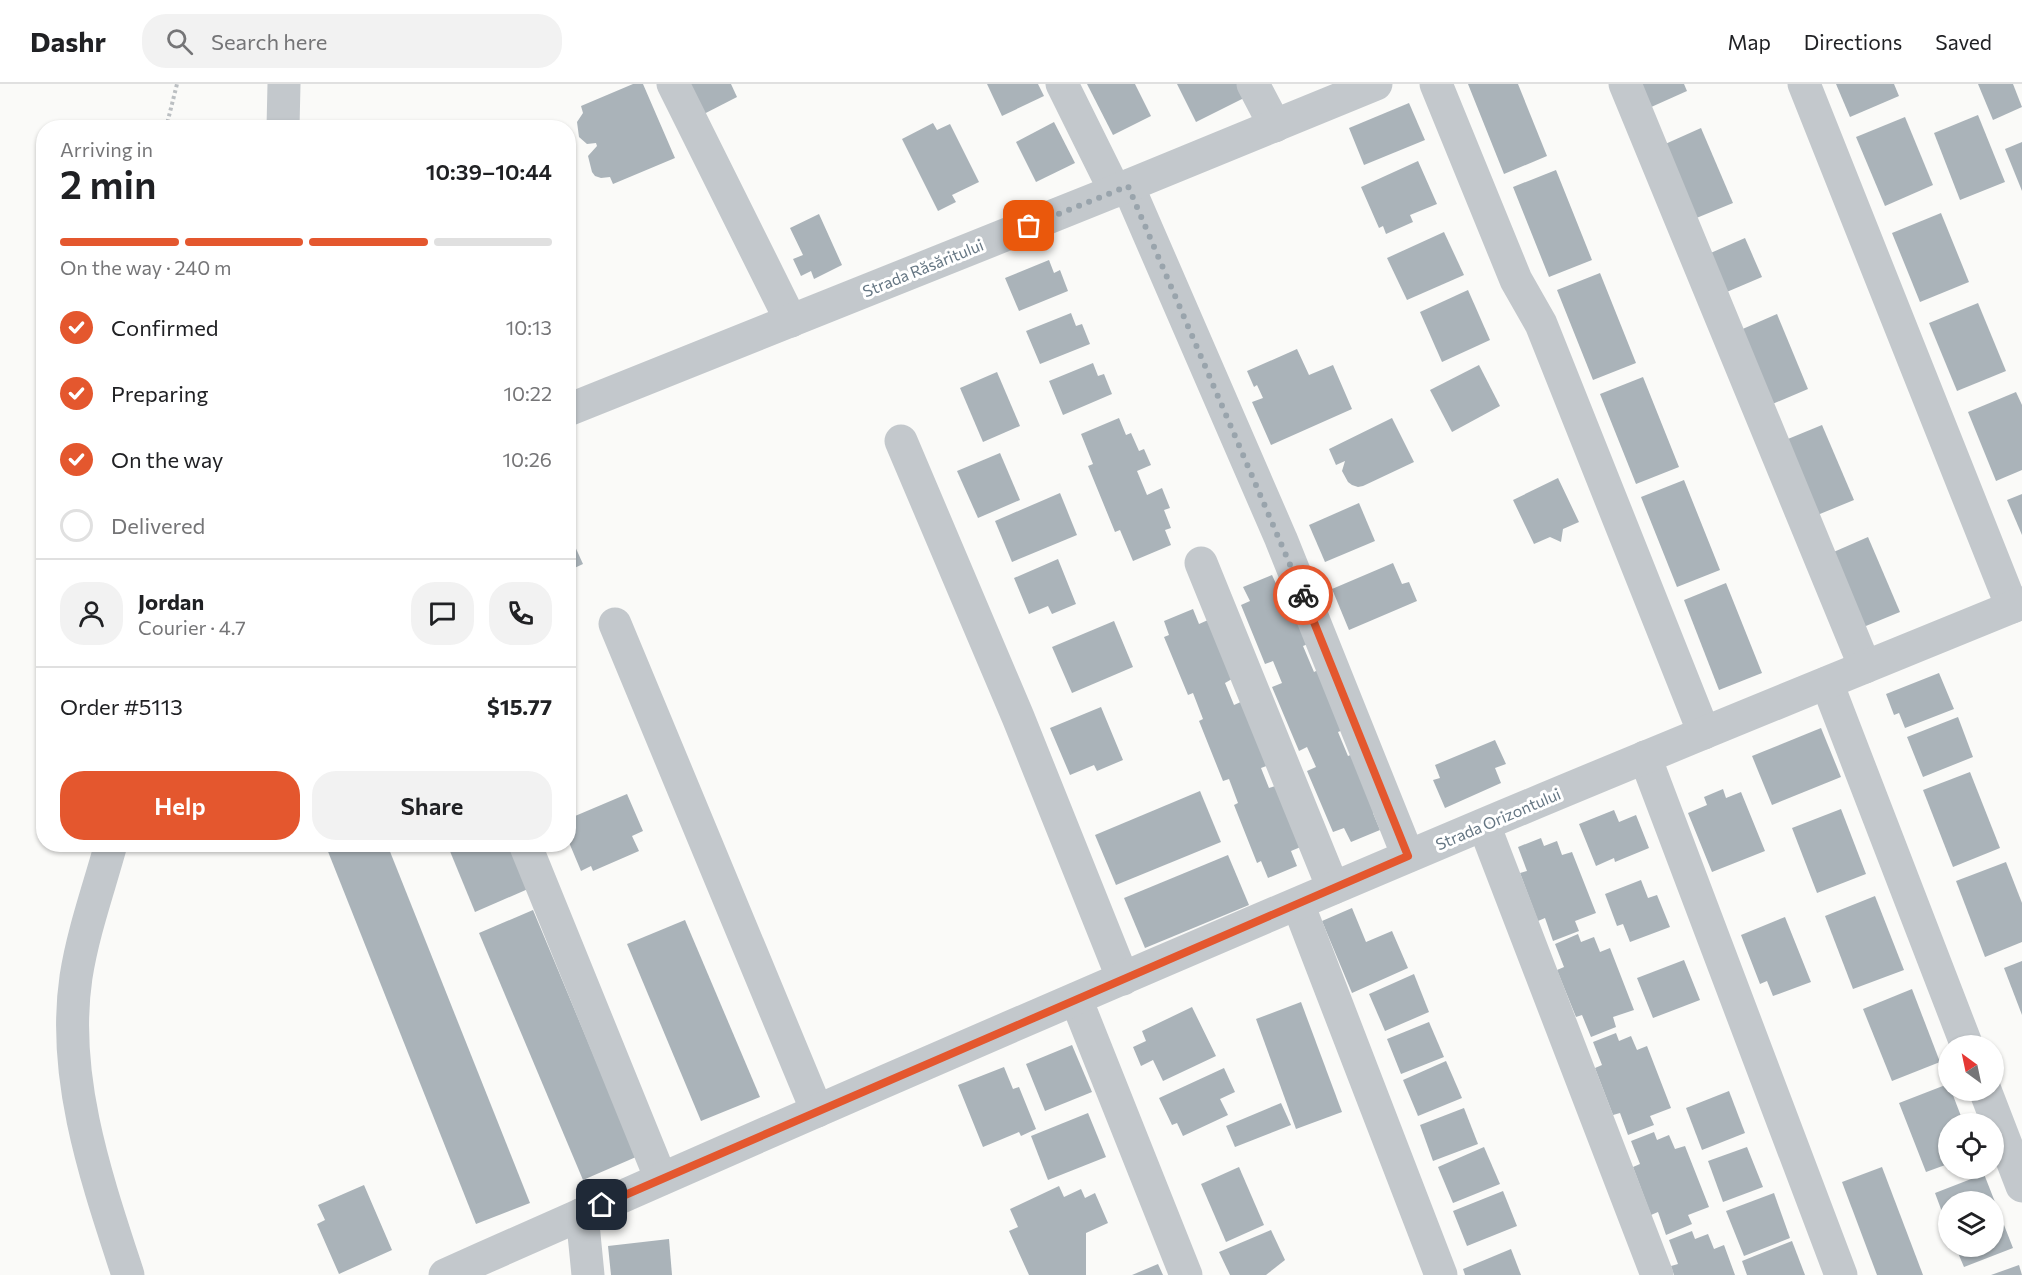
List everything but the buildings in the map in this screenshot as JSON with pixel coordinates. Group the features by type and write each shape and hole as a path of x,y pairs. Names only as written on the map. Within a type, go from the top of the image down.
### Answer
{"street":[{"path":"283,120 284,84"},
{"path":"673,84 791,321"},
{"path":"1062,84 1122,189 1281,539 1408,856"},
{"path":"1253,84 1275,126"},
{"path":"1436,84 1516,280 1541,324 1704,733"},
{"path":"1625,84 1865,667"},
{"path":"1804,84 2017,605"},
{"name":"Strada Răsăritului","path":"576,407 1122,189 1275,126 1360,87"},
{"path":"901,441 1017,717 1123,979"},
{"path":"1201,563 1333,888"},
{"name":"Strada Orizontului","path":"445,1275 817,1111 1408,856 2017,605"},
{"path":"615,624 817,1111"},
{"path":"1827,683 1963,1035"},
{"path":"1645,758 1841,1275"},
{"path":"1484,825 1657,1275"},
{"path":"109,852 76,976 72,1017 73,1056 86,1131 108,1215 128,1275"},
{"path":"528,852 661,1179"},
{"path":"1298,904 1441,1275"},
{"path":"1076,999 1186,1275"},
{"path":"1989,1101 2022,1186"},
{"path":"582,1214 588,1275"}],"path":[{"path":"168,120 177,84"}],"way so far":[{"path":"1029,226 1128,186 1281,539 1303,595"}],"route":[{"path":"602,1205 1408,856 1303,595"}]}
